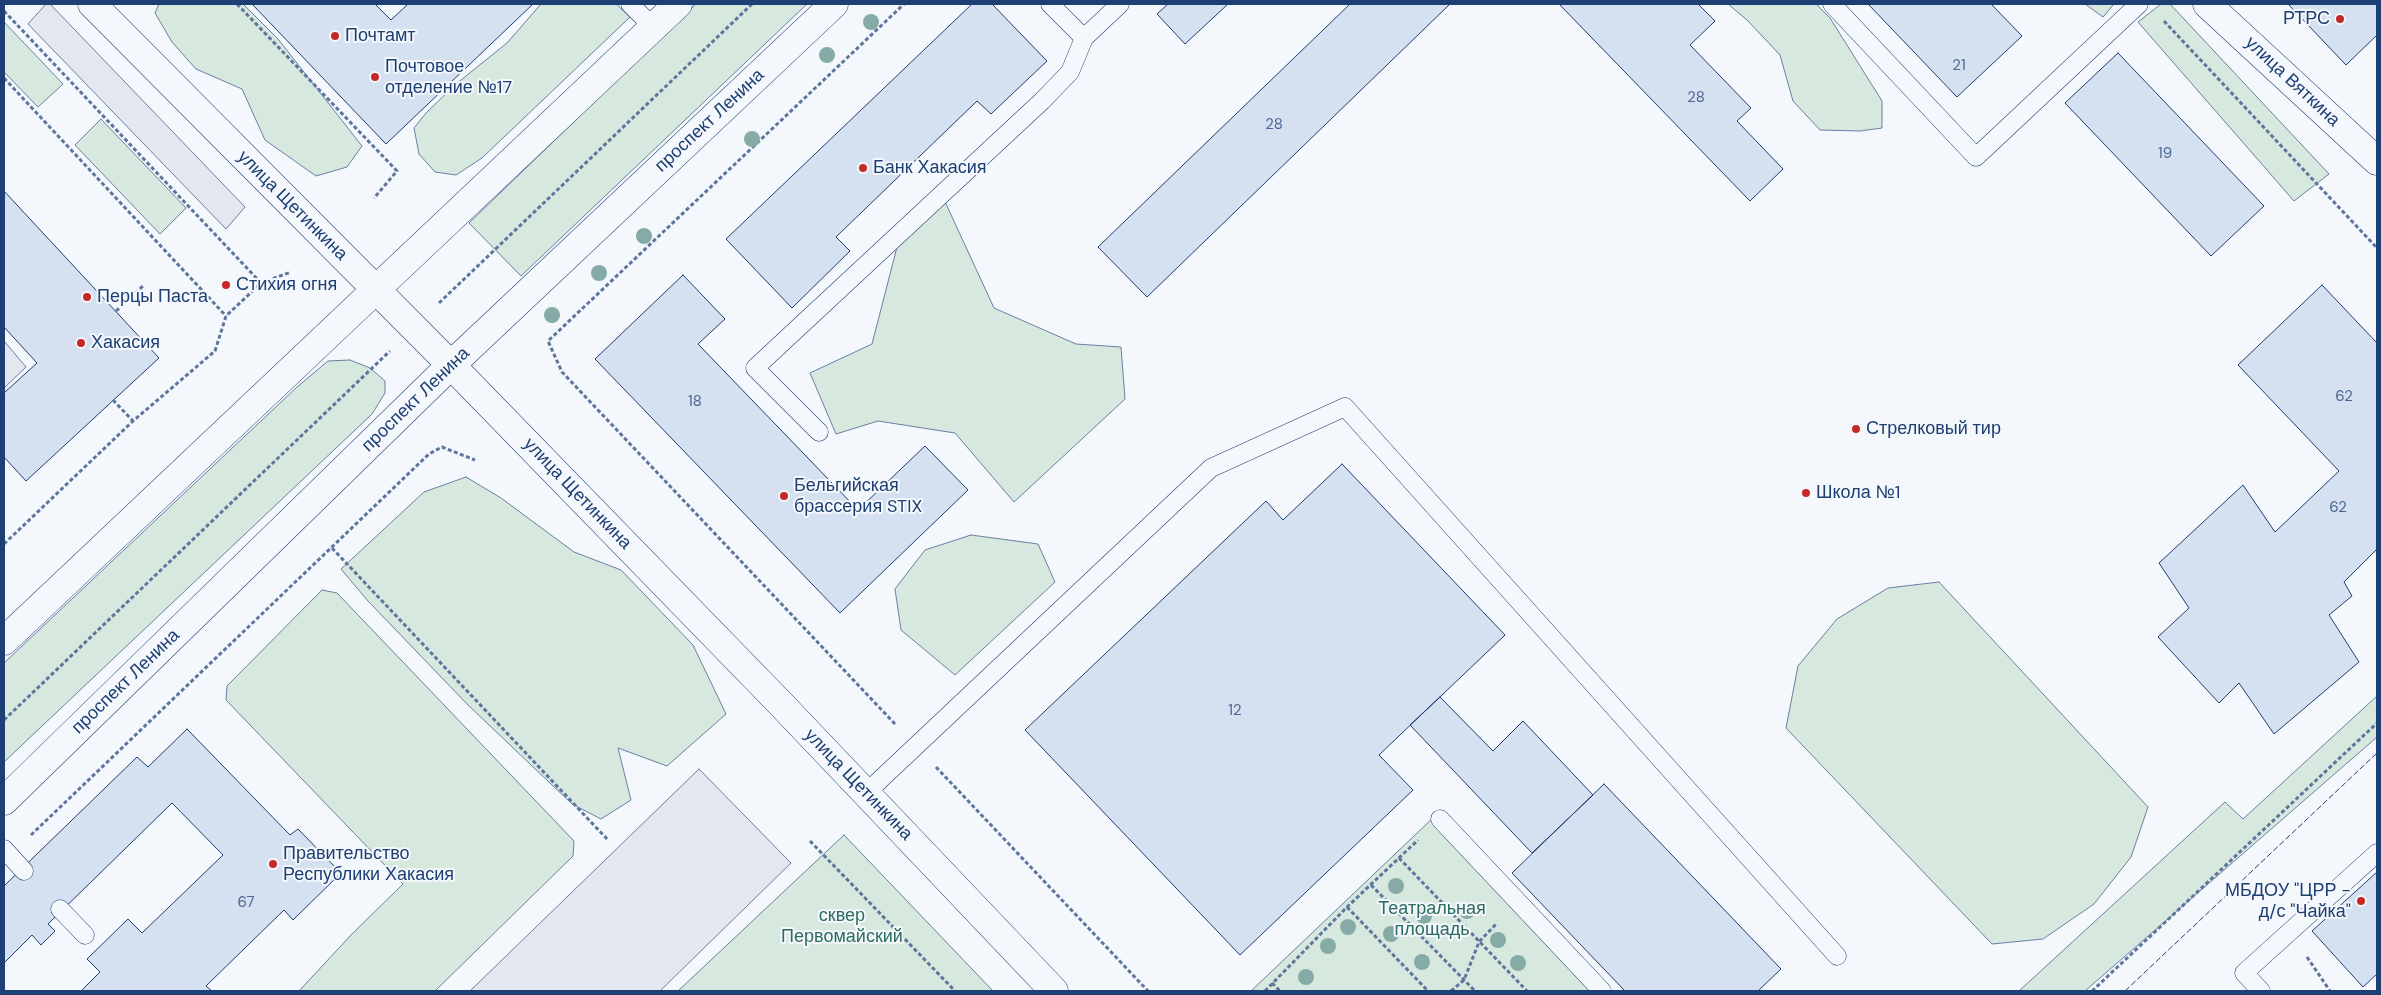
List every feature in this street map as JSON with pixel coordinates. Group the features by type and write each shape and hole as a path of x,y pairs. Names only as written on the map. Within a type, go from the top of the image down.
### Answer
{"street":[{"name":"улица Щетинкина","path":"92,4 451,365 866,792 1054,991"},
{"path":"4,641 678,4"},
{"name":"проспект Ленина","path":"4,801 451,365 834,4"},
{"name":"улица Вяткина","path":"2207,4 2376,156"}],"lane":[{"path":"630,4 653,27"},
{"path":"1050,4 1084,38"},
{"path":"818,432 755,368 1042,100 1070,72 1084,38 1120,4"},
{"path":"1832,4 1976,157 2139,4"},
{"path":"866,792 1211,468 1345,407 1837,956"},
{"path":"1440,818 1602,991"},
{"path":"7,852 24,871"},
{"path":"2261,991 2244,973 2377,853"},
{"path":"60,909 85,935"}],"path":[{"path":"237,4 397,170 374,198"},
{"path":"4,720 752,4"},
{"path":"904,4 548,341 562,372 1148,991"},
{"path":"4,12 261,283"},
{"path":"2161,18 2377,248"},
{"path":"4,78 226,316"},
{"path":"4,544 133,421 215,351 226,316 261,283 291,272"},
{"path":"116,311 143,286"},
{"path":"114,400 133,421"},
{"path":"7,852 332,548 429,454 442,447 475,460"},
{"path":"332,548 608,840"},
{"path":"2092,991 2377,723"},
{"path":"1265,991 1347,907 1440,818"},
{"path":"810,841 954,991"},
{"path":"1399,858 1527,991"},
{"path":"1371,885 1475,991"},
{"path":"1347,907 1428,991"},
{"path":"1451,991 1464,980 1479,942 1502,918"},
{"path":"2290,932 2330,991"},
{"path":"1272,983 1280,991"}],"green space":[{"path":"159,4 243,4 278,39 362,146 347,167 316,176 265,140 242,89 196,69 172,42 155,13"},
{"path":"541,4 616,4 630,17 482,158 456,175 435,172 419,154 414,128 426,113 456,84 507,43"},
{"path":"696,4 807,4 521,276 469,223"},
{"path":"1728,4 1816,4 1830,18 1882,101 1882,128 1860,131 1820,130 1793,101 1780,55 1747,20"},
{"path":"2085,4 2114,4 2103,17"},
{"path":"2161,4 2170,4 2329,174 2294,201 2138,22"},
{"path":"4,22 63,84 38,107 4,72"},
{"path":"101,119 186,208 160,234 75,145"},
{"path":"941,193 994,308 1076,344 1121,347 1125,399 1014,502 955,433 878,421 836,434 810,373 872,344 897,247"},
{"path":"350,360 370,368 385,381 385,393 372,414 4,762 4,663 297,387 328,361"},
{"path":"466,477 501,498 574,552 621,570 693,645 726,714 667,766 618,748 631,800 601,819 572,804 467,704 368,601 341,569 424,492"},
{"path":"971,535 1038,544 1055,582 955,675 901,630 895,589 925,550"},
{"path":"1939,582 2148,807 2131,857 2094,904 2043,939 1992,944 1786,728 1798,666 1837,619 1888,588"},
{"path":"322,590 337,593 574,841 573,856 435,991 299,991 351,935 403,884 226,700 227,686"},
{"path":"2377,696 2377,737 2085,991 2019,991 2225,802 2243,819"},
{"name":"Театральная площадь","path":"1434,817 1599,991 1251,991"},
{"name":"сквер Первомайский","path":"844,835 993,991 678,991"}],"shaded area":[{"path":"46,4 50,4 245,207 226,229 28,24"},
{"path":"4,341 26,367 4,388"},
{"path":"699,769 791,863 660,991 470,991"}],"building":[{"path":"252,4 375,4 391,20 408,4 533,4 386,144"},
{"path":"972,4 992,4 1047,61 991,114 977,101 836,237 850,251 792,308 726,239"},
{"path":"1168,4 1228,4 1185,44 1157,14"},
{"path":"1350,4 1450,4 1147,297 1098,247"},
{"path":"1559,4 1698,4 1715,21 1690,45 1751,108 1737,121 1783,169 1750,201"},
{"path":"1868,4 1991,4 2022,36 1957,97"},
{"name":"РТРС","path":"2288,4 2377,4 2377,35 2346,65"},
{"path":"2118,53 2264,206 2211,256 2065,103"},
{"name":"Хакасия","path":"4,191 159,358 26,481 4,457 4,393 37,363 4,327"},
{"path":"683,275 725,319 698,344 858,510 925,446 968,490 840,613 595,359"},
{"path":"2322,285 2377,343 2377,549 2344,582 2352,596 2329,615 2359,662 2274,734 2239,683 2219,703 2158,637 2189,608 2159,563 2243,485 2275,532 2339,471 2238,365"},
{"path":"1342,464 1505,635 1379,755 1413,790 1240,955 1025,730 1266,501 1283,520"},
{"path":"1440,697 1493,751 1523,721 1593,795 1532,853 1410,725"},
{"name":"Правительство Республики Хакасия","path":"187,729 290,835 298,829 341,873 293,920 284,910 206,986 212,991 81,991 100,972 87,959 128,919 142,933 223,855 172,803 48,924 55,931 41,945 32,935 4,963 4,886 137,757 148,767"},
{"path":"1604,784 1781,969 1758,991 1625,991 1512,873"},
{"name":"МБДОУ \"ЦРР - д/с \"Чайка\"","path":"2377,872 2377,974 2363,987 2312,931"}],"fence":[{"path":"2125,991 2377,753"}],"place":[{"name":"РТРС","path":"2340,19"},
{"name":"Почтамт","path":"335,36"},
{"name":"Почтовое отделение №17","path":"375,77"},
{"name":"Банк Хакасия","path":"863,168"},
{"name":"Стихия огня","path":"226,285"},
{"name":"Перцы Паста","path":"87,297"},
{"name":"Хакасия","path":"81,343"},
{"name":"Стрелковый тир","path":"1856,429"},
{"name":"Школа №1","path":"1806,493"},
{"name":"Бельгийская брассерия STIX","path":"784,496"},
{"name":"Правительство Республики Хакасия","path":"273,864"},
{"name":"МБДОУ \"ЦРР - д/с \"Чайка\"","path":"2361,901"}]}
